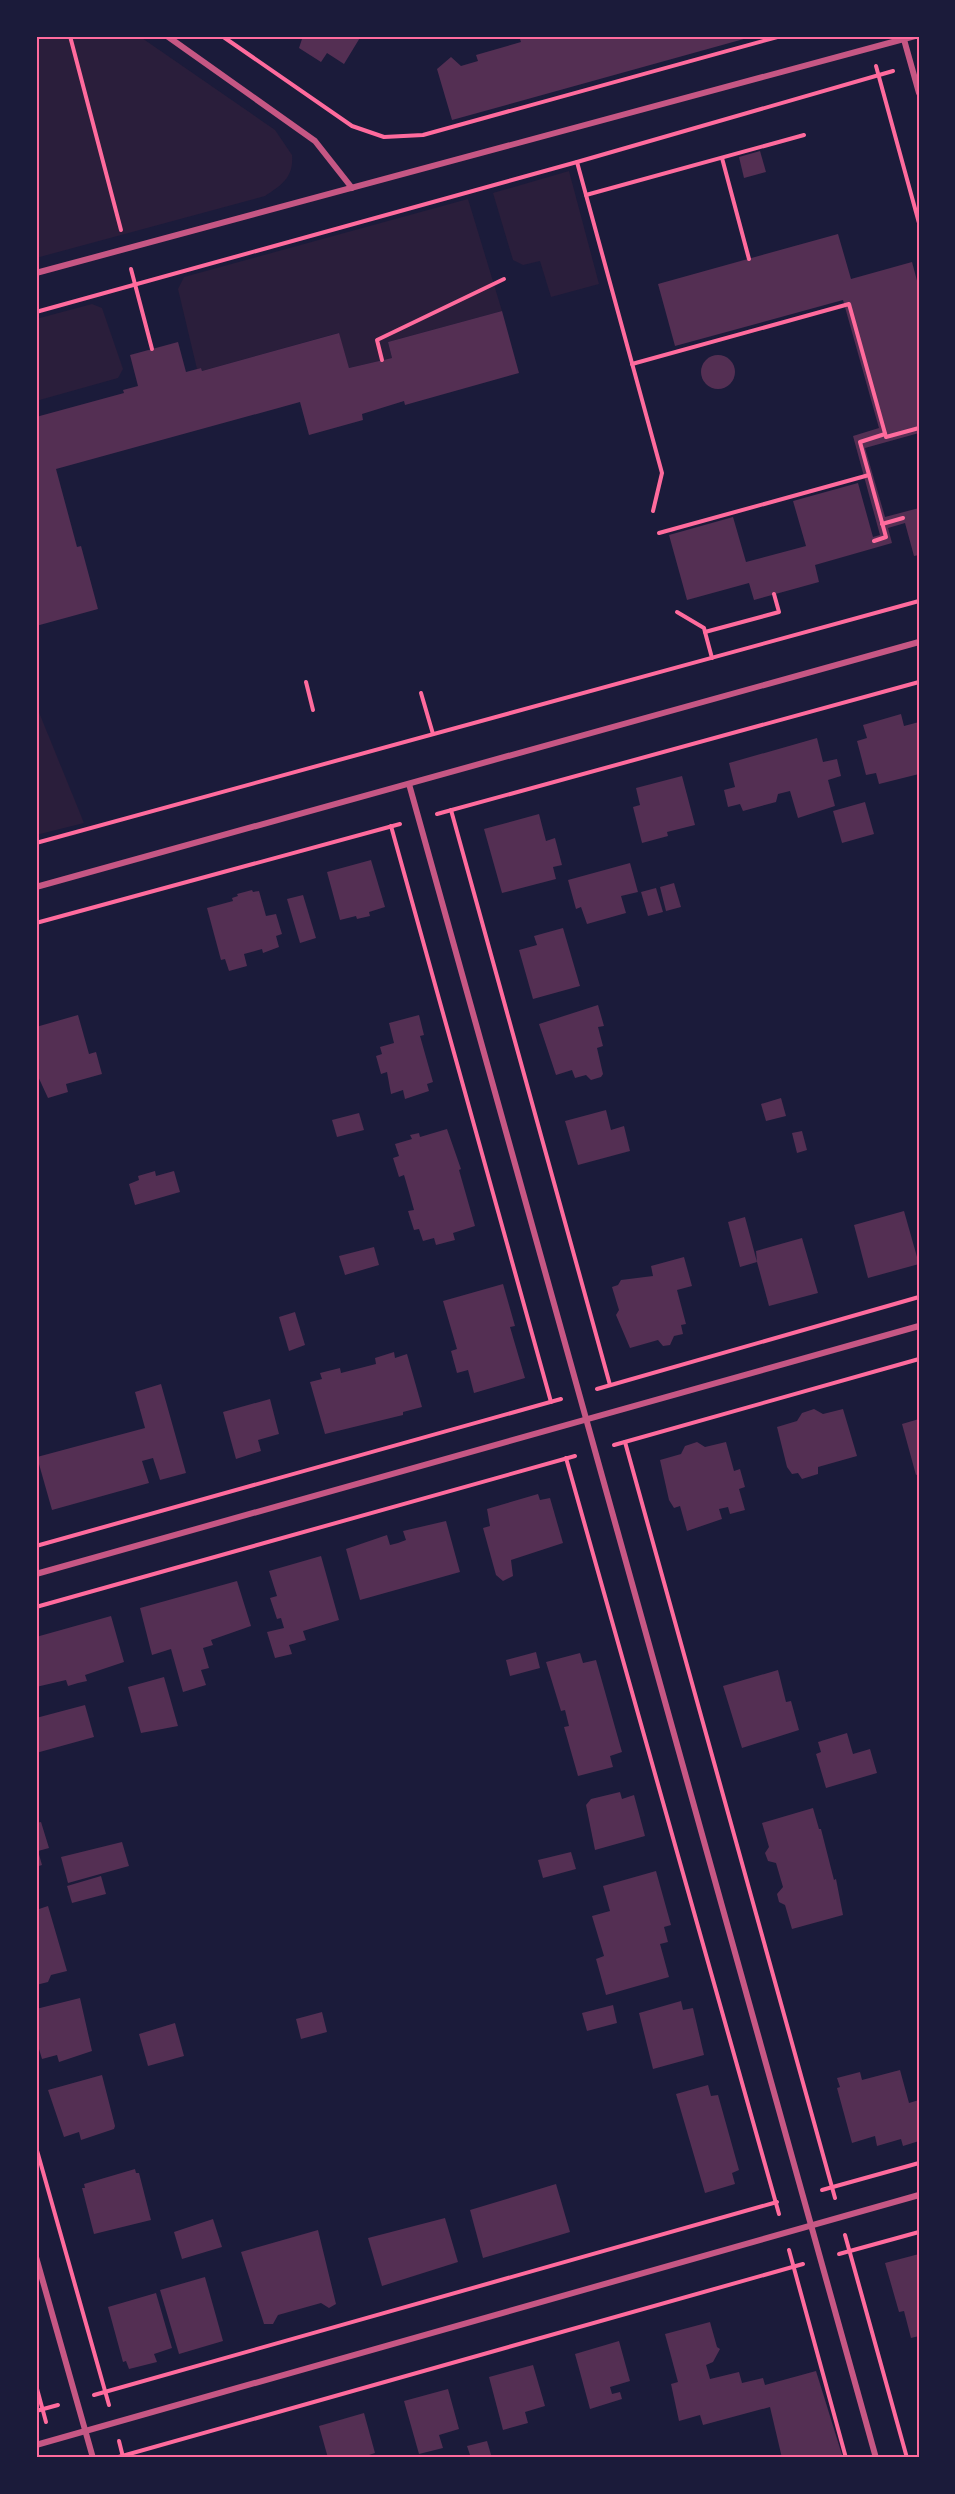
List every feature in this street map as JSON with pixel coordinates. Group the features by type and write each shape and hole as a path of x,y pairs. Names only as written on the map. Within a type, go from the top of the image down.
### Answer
{"street":[{"path":"167,36 315,141 352,188"},
{"path":"36,273 915,36"},
{"path":"903,38 919,93"},
{"path":"36,887 919,642"},
{"path":"409,783 876,2458"},
{"path":"36,1574 919,1326"},
{"path":"36,2445 919,2195"},
{"path":"36,2257 93,2458"}],"path":[{"path":"70,36 152,349"},
{"path":"222,36 352,126 384,137 400,137 423,135 781,36"},
{"path":"36,312 577,162 879,75 919,223"},
{"path":"586,195 804,135"},
{"path":"722,158 749,259"},
{"path":"577,162 662,473 653,511"},
{"path":"382,360 377,340 504,279"},
{"path":"632,364 849,304 886,437 919,428"},
{"path":"874,541 886,537 860,442 885,434"},
{"path":"659,533 869,475"},
{"path":"882,524 903,518"},
{"path":"705,632 779,612 774,594"},
{"path":"36,843 919,601"},
{"path":"677,612 704,628 712,658"},
{"path":"306,682 313,710"},
{"path":"919,682 451,810 610,1385 919,1297"},
{"path":"421,693 433,734"},
{"path":"36,922 391,826 551,1402 36,1546"},
{"path":"919,1359 626,1442 832,2187 919,2163"},
{"path":"36,1607 566,1458 785,2233 846,2458"},
{"path":"36,2147 105,2392 776,2203"},
{"path":"907,2458 850,2251 919,2232"},
{"path":"115,2458 794,2267"},
{"path":"36,2385 43,2409 36,2411"}],"shaded area":[{"path":"36,36 139,36 275,130 292,155 289,175 282,184 265,196 36,258"},
{"path":"569,171 599,284 551,297 540,261 523,265 513,260 493,193"},
{"path":"468,199 502,311 388,342 392,358 349,368 338,333 202,371 201,368 197,369 178,289 184,277"},
{"path":"92,304 102,308 123,369 118,378 36,401 36,319"},
{"path":"36,705 84,823 36,835"}],"building":[{"path":"303,36 361,36 344,64 327,53 321,62 299,48"},
{"path":"519,36 751,37 452,120 437,69 451,57 461,66 478,61 476,55 521,42"},
{"path":"760,151 766,172 744,178 739,157"},
{"path":"838,234 851,279 912,262 919,288 919,433 865,448 885,517 919,508 919,555 914,556 905,523 888,528 892,543 815,565 819,582 754,600 749,583 687,600 669,535 733,517 746,562 806,546 793,501 858,483 873,537 880,535 853,436 879,428 843,300 675,346 658,284"},
{"path":"502,311 519,373 405,405 404,401 362,414 363,420 309,435 300,402 56,469 77,547 81,546 98,609 36,626 36,417 124,393 123,390 138,386 130,355 178,342 186,372 201,368 202,371 339,333 349,368 392,358 388,342"},
{"path":"718,355 730,360 735,372 730,384 718,389 706,384 701,372 706,360"},
{"path":"901,714 904,726 919,722 919,774 879,784 876,773 866,775 857,741 867,738 863,725"},
{"path":"817,738 823,762 837,759 841,776 828,780 835,806 798,818 790,791 778,794 776,802 743,811 740,804 728,807 724,790 735,787 729,763"},
{"path":"682,776 695,825 667,832 668,836 642,843 633,807 640,805 636,788"},
{"path":"865,802 874,834 842,843 833,811"},
{"path":"539,814 546,841 555,838 562,865 553,867 556,879 502,893 484,829"},
{"path":"371,860 385,907 369,912 370,916 357,919 356,916 340,920 327,872"},
{"path":"630,863 638,892 621,896 626,913 587,924 581,907 576,909 568,880"},
{"path":"674,883 681,907 666,911 660,887"},
{"path":"656,888 663,912 648,916 641,892"},
{"path":"252,890 253,892 259,891 266,916 276,914 282,934 276,936 279,947 263,953 262,949 244,954 247,966 229,971 225,959 221,960 207,908 233,901 232,898 238,896 237,894"},
{"path":"303,895 316,938 300,943 287,899"},
{"path":"563,928 580,986 533,999 519,950 537,945 534,936"},
{"path":"598,1005 604,1026 598,1027 603,1046 597,1048 603,1074 591,1080 586,1075 575,1078 572,1070 556,1075 539,1024"},
{"path":"78,1015 89,1054 96,1052 102,1074 66,1084 68,1092 48,1098 36,1072 36,1027"},
{"path":"419,1015 424,1035 420,1036 433,1082 427,1084 429,1091 405,1099 403,1090 391,1094 387,1072 381,1074 376,1056 382,1054 380,1047 394,1043 389,1023"},
{"path":"781,1098 786,1116 766,1121 761,1104"},
{"path":"606,1110 611,1130 624,1126 630,1151 578,1165 565,1121"},
{"path":"359,1113 364,1130 337,1137 332,1120"},
{"path":"447,1129 461,1169 459,1170 475,1226 453,1233 455,1240 436,1245 434,1238 423,1241 419,1229 414,1230 408,1211 414,1210 409,1192 404,1175 399,1177 393,1158 399,1156 395,1144 412,1139 410,1135 419,1133 420,1137"},
{"path":"802,1131 807,1150 797,1153 792,1133"},
{"path":"155,1171 156,1176 174,1171 180,1192 135,1205 129,1184 139,1180 138,1176"},
{"path":"904,1211 919,1264 868,1278 854,1225"},
{"path":"745,1217 757,1262 740,1267 728,1222"},
{"path":"802,1238 818,1293 769,1306 756,1251"},
{"path":"374,1247 379,1265 345,1275 339,1256"},
{"path":"684,1257 692,1286 677,1290 686,1324 681,1325 683,1334 674,1336 670,1345 663,1346 658,1340 630,1348 616,1315 619,1310 612,1287 618,1285 621,1280 653,1276 651,1266"},
{"path":"503,1284 515,1326 510,1327 525,1378 474,1393 468,1370 457,1373 451,1351 457,1349 443,1301"},
{"path":"295,1312 305,1345 289,1351 279,1317"},
{"path":"394,1352 395,1358 407,1354 422,1407 403,1412 403,1415 325,1434 310,1382 322,1379 320,1373 340,1368 341,1373 376,1364 375,1358"},
{"path":"161,1384 186,1473 160,1480 153,1458 142,1461 149,1483 52,1510 37,1457 145,1428 135,1392"},
{"path":"270,1399 279,1434 258,1440 261,1451 236,1459 223,1412"},
{"path":"814,1409 823,1414 843,1409 857,1456 818,1467 818,1474 802,1479 798,1473 792,1474 787,1467 777,1427 797,1421 802,1413"},
{"path":"919,1419 919,1474 916,1475 902,1424"},
{"path":"697,1442 705,1447 726,1442 734,1471 740,1469 745,1487 739,1489 745,1510 730,1514 728,1507 719,1509 722,1519 687,1531 680,1506 674,1508 669,1500 660,1460 681,1454 685,1446"},
{"path":"538,1494 540,1500 550,1498 563,1543 511,1560 513,1576 503,1581 496,1575 483,1528 490,1526 487,1509"},
{"path":"446,1521 460,1572 360,1600 346,1549 387,1535 390,1545 398,1543 406,1540 403,1531"},
{"path":"321,1556 339,1620 303,1631 306,1640 289,1645 292,1654 275,1658 267,1632 284,1628 281,1618 277,1619 270,1598 277,1596 269,1571"},
{"path":"237,1581 251,1626 211,1640 213,1645 203,1648 209,1668 201,1670 206,1685 183,1692 171,1649 152,1655 140,1608"},
{"path":"111,1616 124,1662 85,1675 87,1681 68,1686 66,1680 36,1687 36,1637"},
{"path":"536,1652 540,1668 510,1676 506,1660"},
{"path":"580,1653 583,1663 596,1660 622,1752 610,1756 613,1767 578,1776 564,1727 569,1726 565,1710 561,1711 546,1662"},
{"path":"778,1670 786,1702 791,1701 799,1730 742,1748 723,1686"},
{"path":"164,1677 178,1726 141,1733 128,1687"},
{"path":"85,1705 94,1737 36,1753 36,1718"},
{"path":"847,1733 853,1754 870,1749 877,1773 826,1788 816,1754 821,1752 818,1742"},
{"path":"620,1792 622,1799 634,1795 645,1836 595,1850 586,1805 591,1799"},
{"path":"813,1808 819,1829 821,1829 834,1880 836,1879 843,1915 792,1929 785,1905 779,1902 777,1894 783,1887 776,1863 768,1861 765,1853 769,1847 762,1823"},
{"path":"41,1822 49,1848 38,1851 42,1865 36,1867 36,1823"},
{"path":"122,1842 129,1866 68,1883 61,1857"},
{"path":"571,1852 576,1869 543,1878 538,1860"},
{"path":"656,1871 671,1925 664,1927 668,1942 660,1944 669,1977 606,1995 596,1959 604,1956 592,1916 610,1911 603,1886"},
{"path":"101,1876 106,1894 72,1903 67,1886"},
{"path":"48,1906 67,1971 51,1975 48,1982 36,1985 36,1910"},
{"path":"80,1998 92,2051 59,2062 57,2055 42,2059 36,2039 36,2009"},
{"path":"681,2001 683,2010 693,2008 704,2055 653,2069 639,2013"},
{"path":"613,2005 617,2023 587,2031 582,2013"},
{"path":"322,2012 327,2032 301,2039 296,2019"},
{"path":"175,2023 184,2056 148,2066 139,2034"},
{"path":"900,2070 909,2103 919,2100 919,2141 903,2146 901,2139 877,2146 875,2136 852,2143 837,2088 840,2087 837,2078 860,2072 862,2080"},
{"path":"102,2075 114,2129 81,2140 79,2132 64,2137 48,2090"},
{"path":"708,2085 711,2096 718,2095 739,2170 732,2173 735,2184 705,2193 676,2094"},
{"path":"135,2169 136,2173 139,2173 151,2220 94,2234 82,2188 85,2188 84,2184"},
{"path":"556,2184 570,2232 483,2258 470,2210"},
{"path":"445,2218 458,2262 382,2286 368,2238"},
{"path":"213,2219 222,2247 182,2259 174,2232"},
{"path":"318,2230 336,2304 329,2308 321,2303 278,2315 273,2324 264,2324 241,2252"},
{"path":"919,2254 919,2336 911,2338 904,2311 899,2312 885,2263"},
{"path":"205,2277 223,2341 179,2354 160,2290"},
{"path":"156,2293 172,2348 154,2354 157,2362 129,2369 126,2361 123,2362 108,2307"},
{"path":"710,2322 717,2347 720,2349 713,2362 706,2365 710,2379 739,2372 742,2383 763,2378 765,2385 816,2371 843,2458 782,2458 770,2407 703,2425 700,2415 679,2421 671,2384 678,2382 665,2334"},
{"path":"619,2341 630,2381 610,2387 612,2394 620,2392 622,2399 590,2409 575,2354"},
{"path":"533,2365 545,2406 525,2412 528,2423 503,2430 489,2377"},
{"path":"448,2389 459,2429 439,2435 443,2448 419,2454 404,2401"},
{"path":"364,2413 375,2453 360,2458 328,2458 319,2426"},
{"path":"487,2441 492,2458 471,2458 467,2446"}]}
